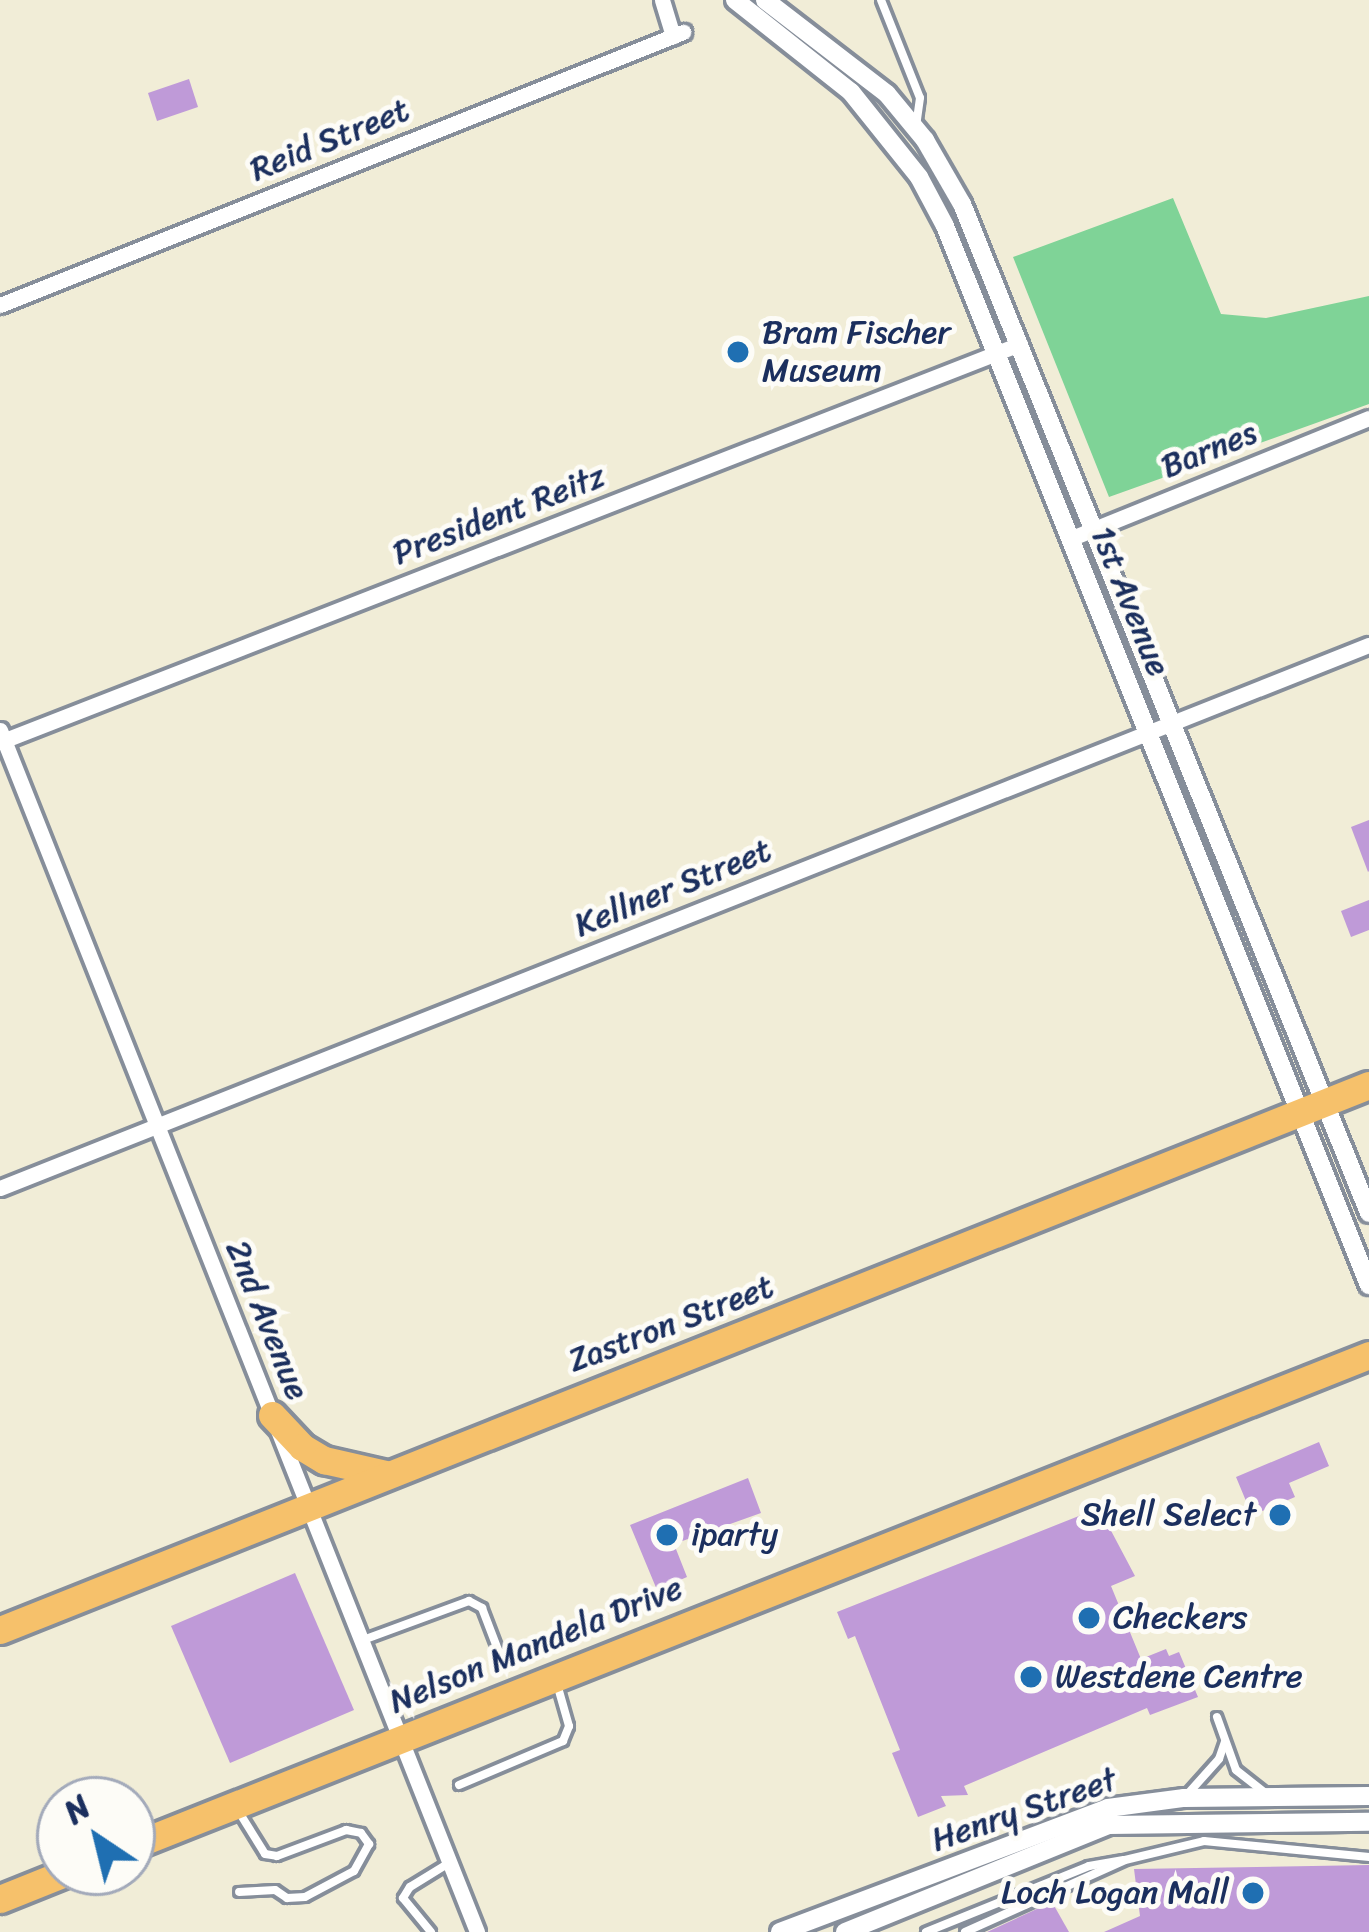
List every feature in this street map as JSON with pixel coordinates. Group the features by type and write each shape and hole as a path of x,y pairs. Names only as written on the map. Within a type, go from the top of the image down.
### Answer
{"highway":[{"name":"Zastron Street","path":"0,1630 1369,1085"},
{"name":"Nelson Mandela Drive","path":"156,1836 1369,1354"},
{"path":"272,1415 302,1447 324,1460 386,1474"},
{"path":"0,1899 36,1884"}],"street":[{"name":"Reid Street","path":"0,304 678,34 662,0"},
{"name":"1st Avenue","path":"765,0 860,70 920,134 962,204 1175,722 1369,1213"},
{"name":"1st Avenue","path":"738,2 851,92 903,154 945,226 1000,353 1369,1285"},
{"path":"903,154 920,134"},
{"name":"President Reitz","path":"1,737 1020,344"},
{"name":"Barnes","path":"1072,538 1369,418"},
{"name":"Kellner Street","path":"0,1188 1369,644"},
{"name":"2nd Avenue","path":"1,737 477,1932"},
{"name":"Henry Street","path":"781,1932 1071,1819 1184,1798 1369,1796"},
{"name":"Henry Street","path":"845,1932 1108,1825 1369,1822"}],"lane":[{"path":"880,0 920,98 920,134"},
{"path":"362,1640 469,1601 482,1608 498,1650"},
{"path":"459,1785 569,1735 555,1676"},
{"path":"1217,1717 1240,1776 1268,1796"},
{"path":"1184,1798 1220,1759 1225,1742"},
{"path":"235,1805 266,1854 278,1856 346,1830 361,1833 369,1844 354,1871 305,1897 287,1898 275,1890 239,1892"},
{"path":"926,1932 1089,1866 1204,1841 1369,1857"},
{"path":"965,1932 1125,1860"},
{"path":"431,1932 403,1898 450,1862"}],"green space":[{"path":"1173,198 1221,314 1266,318 1369,296 1369,404 1109,497 1013,257"}],"building":[{"path":"189,79 198,107 157,121 148,93"},
{"path":"1369,820 1369,871 1368,872 1351,827"},
{"path":"1369,900 1369,930 1351,937 1341,911"},
{"path":"1319,1442 1329,1466 1289,1483 1295,1497 1260,1512 1252,1498 1246,1501 1236,1477"},
{"name":"iparty","path":"748,1478 761,1513 674,1544 687,1577 657,1590 630,1525"},
{"name":"Westdene Centre","path":"1099,1508 1135,1576 1111,1586 1141,1659 1166,1649 1169,1656 1179,1652 1198,1697 1150,1715 1147,1708 964,1786 968,1795 941,1796 946,1806 918,1817 892,1753 900,1750 855,1636 848,1639 837,1612"},
{"path":"295,1573 354,1710 230,1763 171,1626"},
{"name":"Loch Logan Mall","path":"1369,1865 1369,1932 1104,1932 1140,1916 1134,1869"},
{"name":"Loch Logan Mall","path":"1052,1902 1069,1932 987,1932"}],"place":[{"name":"Bram Fischer Museum","path":"738,352"},
{"name":"Shell Select","path":"1280,1515"},
{"name":"iparty","path":"667,1535"},
{"name":"Checkers","path":"1089,1618"},
{"name":"Westdene Centre","path":"1031,1677"},
{"name":"Loch Logan Mall","path":"1253,1893"}]}
